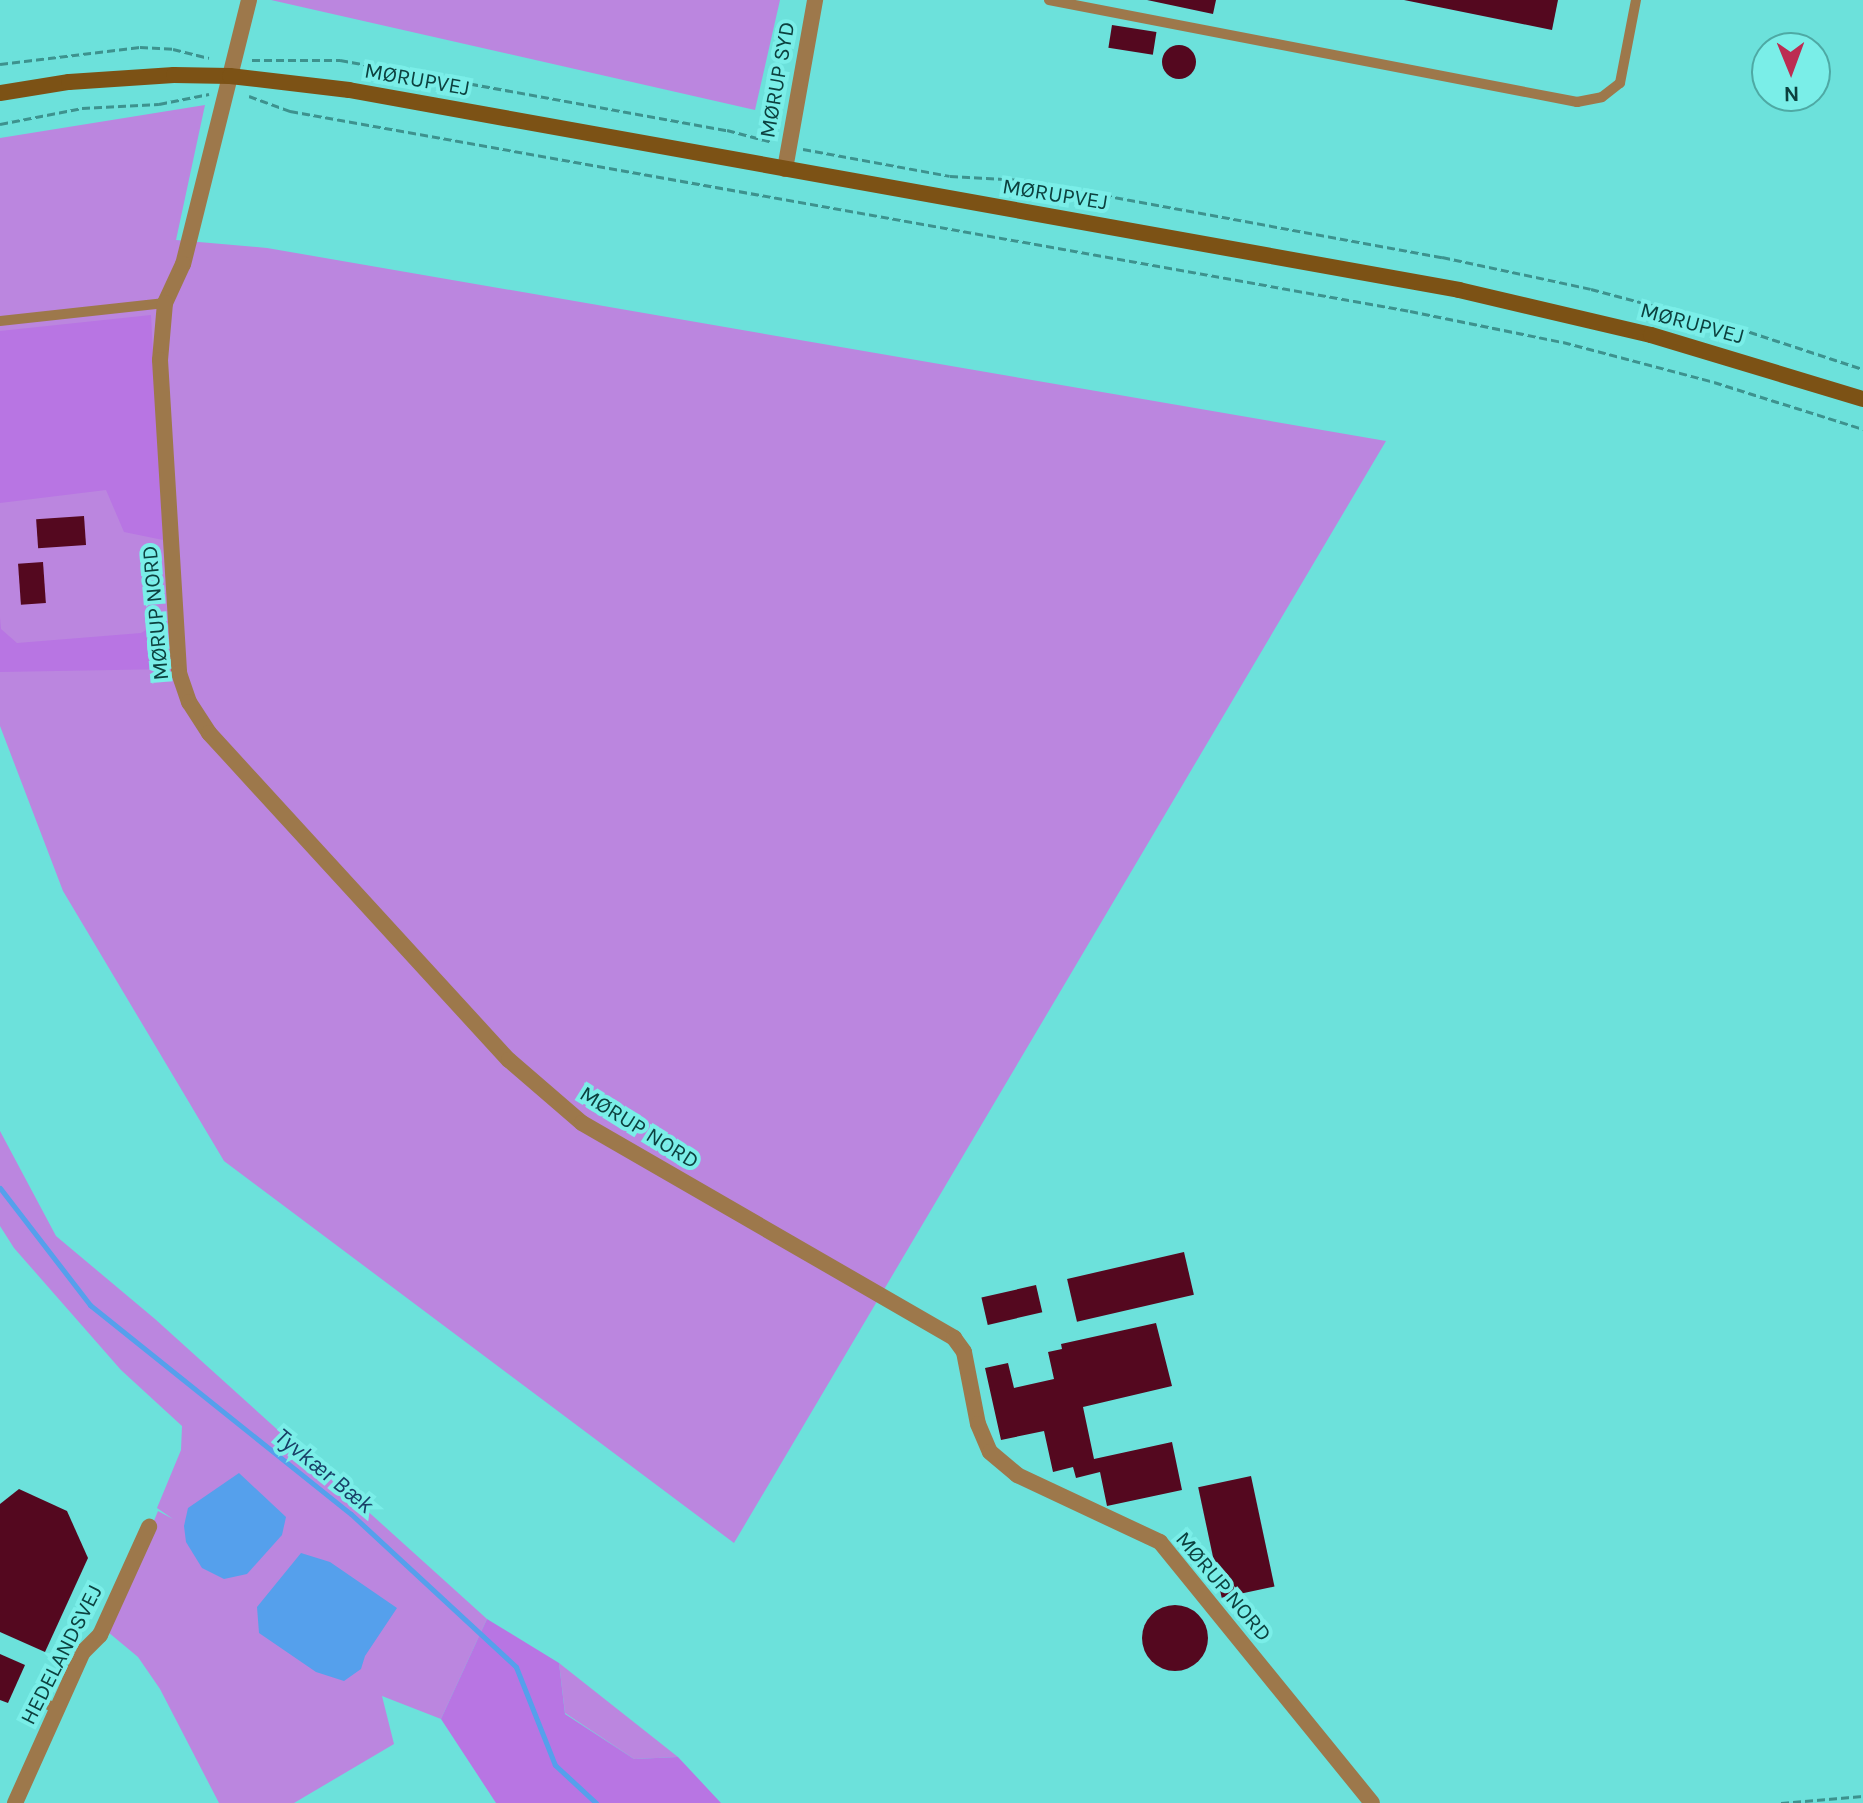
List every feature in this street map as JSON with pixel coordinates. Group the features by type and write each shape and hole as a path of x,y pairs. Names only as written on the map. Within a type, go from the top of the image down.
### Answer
{"street":[{"path":"232,68 249,0"},
{"name":"MØRUP SYD","path":"785,169 815,0"},
{"name":"MØRUPVEJ","path":"0,93 118,77 232,68 1529,305 1676,342 1863,399"},
{"name":"MØRUP NORD","path":"232,68 183,264 165,303 160,360 179,673 189,702 209,733 509,1060 582,1123 954,1338 964,1352 978,1424 990,1452 1017,1475 1160,1542 1372,1803"},
{"name":"HEDELANDSVEJ","path":"15,1803 83,1652 100,1635 149,1527"}],"lane":[{"path":"1049,0 1577,102 1602,97 1620,83 1636,0"},
{"path":"0,321 165,303"},
{"path":"41,1701 57,1709"}],"path":[{"path":"0,64 89,50 140,47 173,49 214,59 232,68 340,60 727,130 789,146 950,176 1021,180 1442,257 1591,289 1738,328 1863,369"},
{"path":"0,124 82,108 159,104 226,93 245,95 290,111 1426,314 1563,342 1714,382 1863,429"},
{"path":"1781,1803 1863,1796"}],"shaded area":[{"path":"271,0 780,0 755,110"},
{"path":"205,105 176,240 267,248 1386,441 734,1543 224,1161 63,891 0,726 0,138"},
{"path":"151,315 163,540 124,532 106,490 0,503 0,331"},
{"path":"0,617 1,629 17,643 141,633 166,618 170,669 0,672"},
{"path":"0,1131 56,1236 155,1319 487,1619 441,1719 382,1696 394,1744 294,1803 219,1803 160,1689 138,1657 108,1632 158,1511 173,1519 157,1508 181,1450 182,1426 121,1370 14,1248 0,1226"},
{"path":"487,1619 559,1663 565,1714 634,1759 678,1757 721,1803 496,1803 441,1719"},
{"path":"559,1663 678,1757 634,1759 565,1713"}],"water":[{"path":"239,1473 286,1517 282,1535 247,1574 224,1579 202,1568 186,1542 184,1526 188,1508"},
{"path":"301,1553 330,1562 397,1608 365,1656 361,1669 344,1681 316,1672 259,1633 257,1607"}],"building":[{"path":"1147,0 1216,0 1213,14"},
{"path":"1404,0 1558,0 1552,30"},
{"path":"1112,25 1156,32 1153,55 1108,48"},
{"path":"1179,45 1191,50 1196,62 1191,74 1179,79 1167,74 1162,62 1167,50"},
{"path":"84,516 86,545 38,548 36,519"},
{"path":"43,562 46,603 21,605 18,564"},
{"path":"1184,1252 1194,1295 1077,1322 1067,1279"},
{"path":"1036,1285 1042,1312 988,1325 981,1298"},
{"path":"1156,1323 1172,1386 1083,1407 1094,1459 1172,1442 1182,1490 1107,1506 1100,1472 1076,1478 1073,1467 1053,1472 1044,1431 1001,1440 985,1368 1008,1363 1014,1388 1054,1379 1048,1352 1062,1349 1061,1344"},
{"path":"1251,1476 1274,1587 1222,1598 1198,1487"},
{"path":"19,1489 67,1511 88,1558 45,1652 0,1632 0,1504"},
{"path":"1175,1605 1188,1607 1203,1620 1208,1638 1206,1651 1193,1666 1175,1671 1162,1669 1147,1656 1142,1638 1144,1625 1157,1610"},
{"path":"0,1654 25,1665 8,1703 0,1700"}],"waterway":[{"name":"Tyvkær Bæk","path":"0,1188 90,1305 351,1514 516,1667 555,1765 596,1803"}]}
